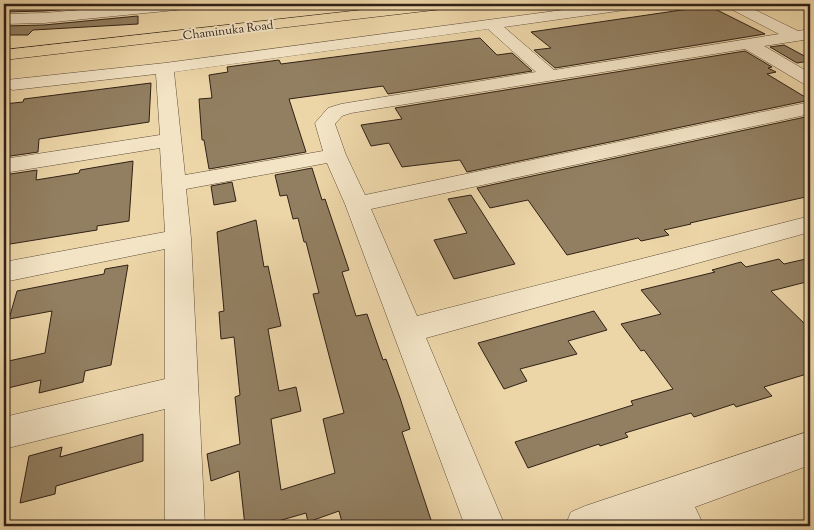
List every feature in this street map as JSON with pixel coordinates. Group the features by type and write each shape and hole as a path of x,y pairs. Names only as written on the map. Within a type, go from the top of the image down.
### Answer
{"main road":[{"name":"Chaminuka Road","path":"4,55 388,7 451,4"}],"street":[{"path":"4,19 44,18 196,4"},
{"path":"13,84 165,68 638,4"},
{"path":"732,4 802,35"},
{"path":"491,24 549,75"},
{"path":"485,526 357,204 335,155 325,123 335,112 348,108 802,35"},
{"path":"748,44 810,80"},
{"path":"165,68 178,238 185,526"},
{"path":"357,204 810,108"},
{"path":"4,166 171,140"},
{"path":"175,184 335,155"},
{"path":"407,331 810,224"},
{"path":"4,272 178,238"},
{"path":"4,434 182,390"},
{"path":"585,526 675,512 810,448"}],"building":[{"path":"10,4 132,4 4,12 4,8"},
{"path":"709,6 765,34 555,68 534,50 551,48 531,32"},
{"path":"138,16 138,24 33,30 28,35 4,35 4,26 44,25"},
{"path":"480,38 497,55 512,53 532,71 388,94 383,86 289,99 306,152 209,169 204,140 202,140 199,99 212,98 209,75 228,72 227,67 279,60 281,64"},
{"path":"784,45 810,59 810,61 797,63 770,47"},
{"path":"745,51 772,67 768,68 776,72 767,74 810,100 467,172 460,160 402,167 389,143 371,146 361,125 402,119 395,108"},
{"path":"151,83 149,122 39,139 38,152 4,157 4,104 23,102 24,99"},
{"path":"810,116 810,196 664,230 669,235 641,241 638,238 567,255 528,200 490,208 477,188"},
{"path":"133,161 129,221 97,226 97,230 4,245 4,175 37,170 36,180"},
{"path":"312,168 322,200 325,199 349,270 342,272 356,316 367,314 383,360 386,359 400,398 410,429 402,432 433,526 343,526 339,511 308,522 306,513 261,526 245,526 239,471 211,481 207,454 240,444 235,397 240,395 234,337 221,339 219,312 224,311 217,232 256,220 264,267 268,266 281,326 268,329 279,391 296,387 301,411 271,419 281,490 335,473 323,419 344,413 313,294 319,293 306,242 304,242 298,218 293,219 287,195 280,196 275,175"},
{"path":"232,182 236,201 214,205 211,186"},
{"path":"471,195 515,264 454,279 434,240 467,233 448,199"},
{"path":"810,258 810,281 771,291 810,329 810,373 764,387 772,396 736,407 734,404 694,417 691,413 625,433 628,437 600,446 599,444 528,468 515,442 633,405 631,401 673,389 644,350 641,351 621,324 661,314 641,290 715,272 712,270 741,262 746,267 779,259 784,264"},
{"path":"128,265 111,365 85,371 83,382 39,393 41,380 4,389 4,362 45,353 52,311 9,319 17,291 104,274 105,269"},
{"path":"594,311 607,330 568,341 577,354 520,369 527,381 504,389 478,343"},
{"path":"143,434 143,461 56,486 55,494 20,503 29,456 62,447 60,457"}]}
